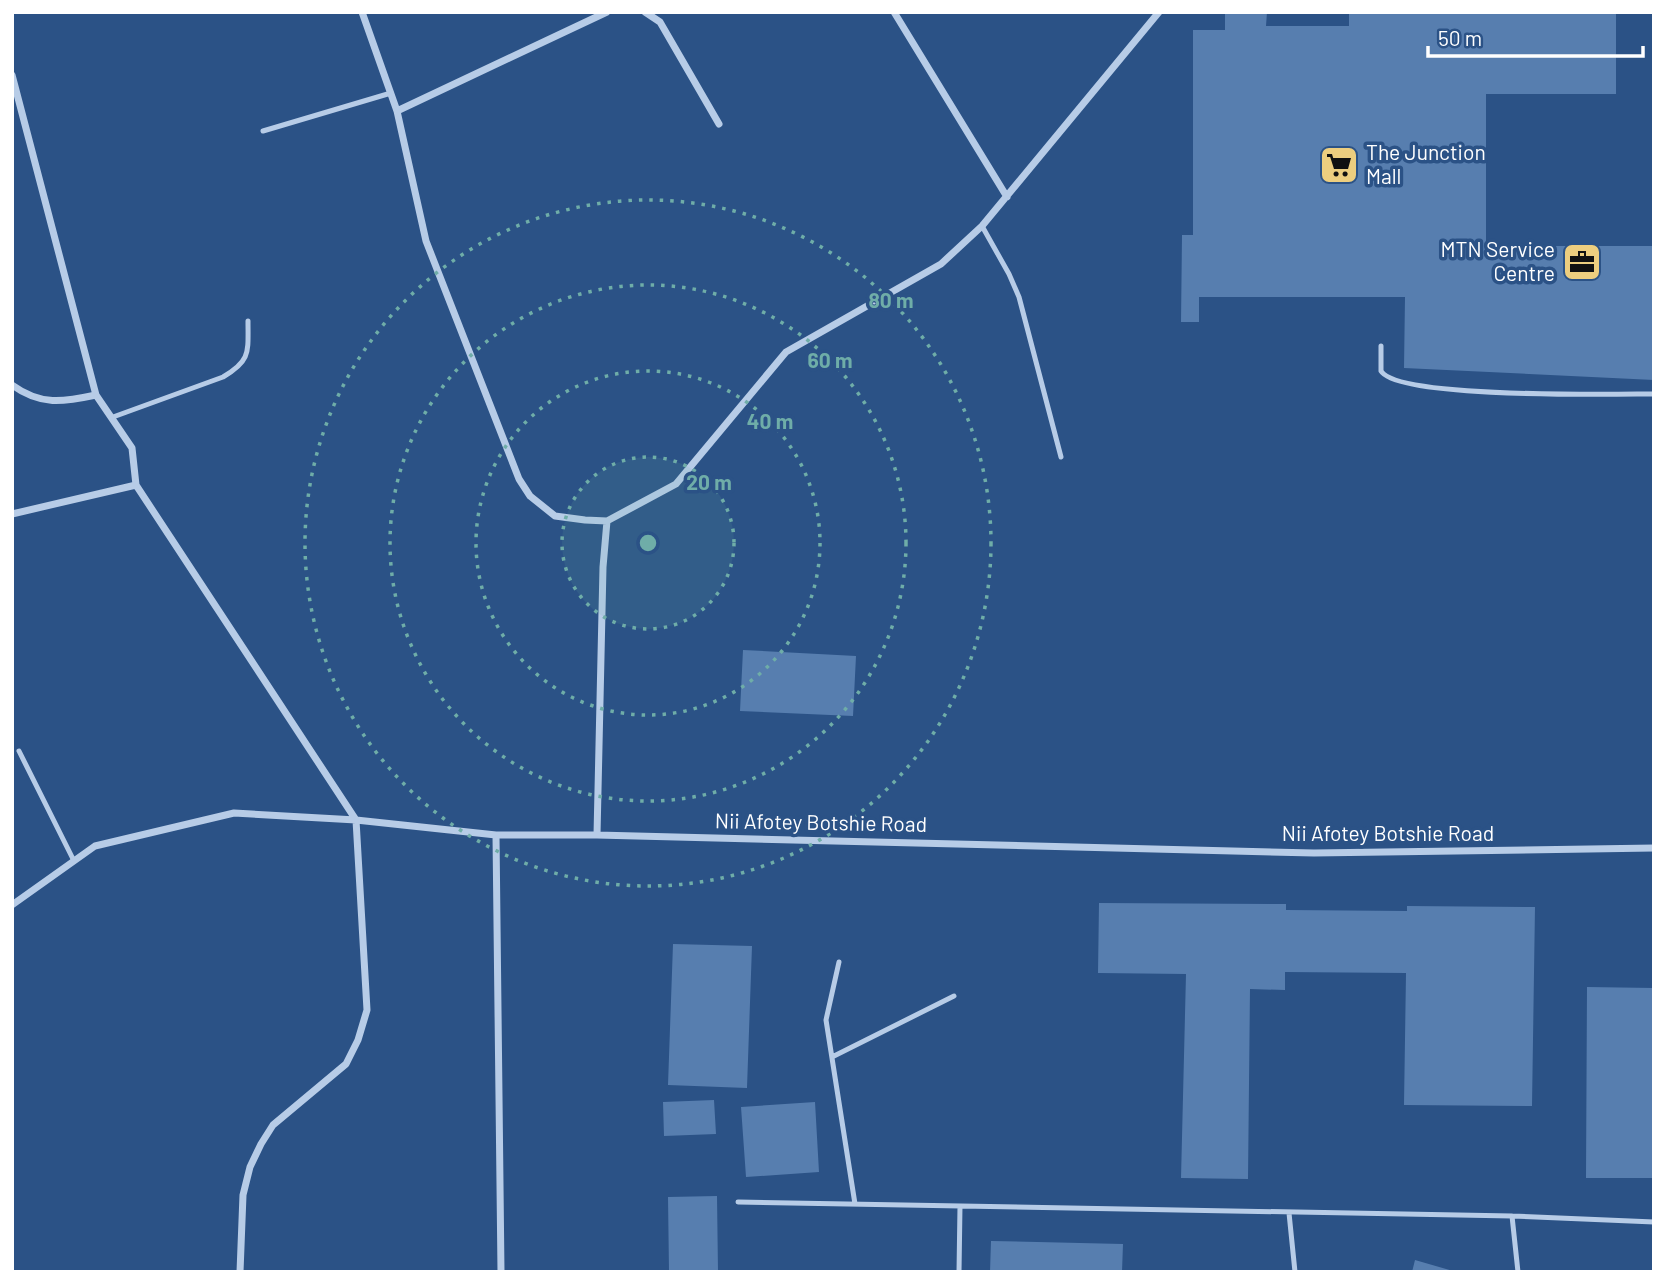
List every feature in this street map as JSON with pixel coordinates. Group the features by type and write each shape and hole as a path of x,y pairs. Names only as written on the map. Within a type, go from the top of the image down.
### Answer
{"street":[{"path":"362,12 397,111 426,241 519,479 530,496 555,516 607,521 676,484 786,352 941,264 982,226 1159,12"},
{"path":"397,111 607,12"},
{"path":"645,12 660,22 719,124"},
{"path":"894,12 1007,197"},
{"path":"12,75 96,395 132,449 136,485 356,820 366,1010 358,1040 346,1063 273,1125 255,1156 243,1195 240,1272"},
{"path":"12,385 26,395 52,402 96,395"},
{"path":"12,514 136,485"},
{"path":"597,835 603,567 607,521"},
{"name":"Nii Afotey Botshie Road","path":"12,905 95,846 234,813 356,820 496,835 597,835 1314,853 1654,848"},
{"path":"496,835 501,1272"}],"lane":[{"path":"263,131 391,93"},
{"path":"982,226 1019,298 1061,457"},
{"path":"113,418 223,377 237,369 244,363 248,351 248,321"},
{"path":"1381,346 1381,371 1390,380 1451,390 1509,394 1654,394"},
{"path":"19,751 74,862"},
{"path":"839,962 826,1020 855,1204"},
{"path":"832,1057 954,996"},
{"path":"738,1202 1512,1216 1654,1222"},
{"path":"959,1272 960,1206"},
{"path":"1289,1213 1295,1272"},
{"path":"1512,1216 1518,1272"}],"building":[{"name":"The Junction Mall","path":"1225,12 1267,12 1266,26 1349,26 1349,12 1616,12 1616,94 1486,94 1486,246 1654,246 1654,380 1404,368 1405,297 1199,297 1199,322 1181,322 1182,235 1193,235 1193,30 1225,30"},
{"path":"743,650 856,656 853,716 740,711"},
{"path":"1099,903 1286,904 1286,910 1407,911 1407,906 1535,907 1532,1106 1404,1105 1406,973 1285,972 1285,990 1250,989 1248,1179 1181,1178 1186,974 1098,973"},
{"path":"673,944 752,946 747,1088 668,1085"},
{"path":"1587,987 1654,988 1654,1178 1586,1178"},
{"path":"714,1100 716,1134 664,1136 663,1102"},
{"path":"815,1102 819,1172 746,1177 741,1107"},
{"path":"717,1196 718,1272 669,1272 668,1197"},
{"path":"991,1241 1123,1244 1122,1272 990,1272"},
{"path":"1415,1260 1453,1271 1453,1272 1412,1272"}],"place":[{"name":"The Junction Mall","path":"1339,165"},
{"name":"MTN Service Centre","path":"1582,262"}]}
